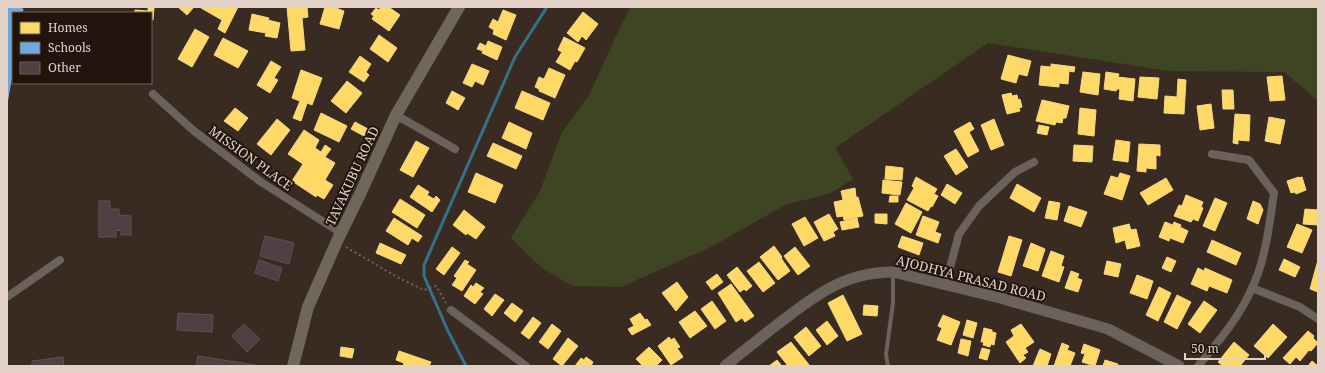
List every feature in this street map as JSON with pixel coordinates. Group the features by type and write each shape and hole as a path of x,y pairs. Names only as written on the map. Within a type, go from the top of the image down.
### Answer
{"main road":[{"name":"TAVAKUBU ROAD","path":"293,366 308,307 339,237 396,115 459,7"}],"street":[{"name":"MISSION PLACE","path":"153,94 194,131 261,182 339,237"},
{"path":"396,115 455,149"},
{"path":"1198,366 1230,327 1252,288 1264,252 1274,193 1249,160 1212,154"},
{"path":"945,286 960,234 979,206 1015,172 1034,162"},
{"path":"7,297 60,260"},
{"name":"AJODHYA PRASAD ROAD","path":"725,366 823,291 852,278 883,272 893,272 945,286 1000,298 1108,329 1179,366"},
{"path":"1252,288 1300,307 1318,319"},
{"path":"451,310 526,366"}],"lane":[{"path":"888,366 886,354 893,303 893,272"}],"path":[{"path":"339,237 397,277 424,290 436,286 451,310"}],"green space":[{"path":"631,7 1318,7 1318,101 1284,72 1168,71 988,43 835,148 853,179 831,193 785,205 713,246 621,287 572,286 542,268 511,238 540,191 562,132 589,95 622,23"}],"building: Homes":[{"path":"178,7 194,7 187,15"},
{"path":"201,7 238,7 225,33 218,29 222,20"},
{"path":"287,7 307,7 308,17 302,18 305,50 291,51"},
{"path":"325,7 337,7 336,8 344,11 339,29 320,24"},
{"path":"381,7 390,7 400,15 389,31 372,19 374,16 371,14 376,8 379,10"},
{"path":"148,8 154,8 153,20 152,12 135,12 135,10 148,11"},
{"path":"503,10 516,15 506,40 493,34 494,30 489,27 493,19 498,22"},
{"path":"583,12 598,24 586,40 582,36 578,42 567,33"},
{"path":"252,14 269,18 268,20 280,23 277,38 265,36 266,33 249,30"},
{"path":"195,29 209,37 192,67 178,59"},
{"path":"379,35 397,48 388,62 370,49"},
{"path":"564,37 585,48 577,62 575,61 570,70 556,62 562,52 558,50"},
{"path":"223,38 248,51 238,68 214,55"},
{"path":"488,41 502,47 497,60 477,49 480,43 486,46"},
{"path":"1008,55 1023,59 1016,83 1001,79"},
{"path":"360,56 371,64 366,72 369,75 364,82 349,72"},
{"path":"1023,59 1031,61 1027,76 1019,74"},
{"path":"271,61 281,67 274,78 278,80 270,93 257,85"},
{"path":"472,64 489,71 483,85 475,81 472,87 463,83"},
{"path":"1051,64 1075,67 1074,72 1069,71 1068,84 1059,83 1059,87 1039,85 1041,66 1051,67"},
{"path":"549,68 565,75 555,98 539,91 539,89 535,87 539,77 544,79"},
{"path":"301,70 322,78 312,105 307,103 301,121 293,118 300,101 292,98"},
{"path":"1083,72 1100,74 1098,95 1080,92"},
{"path":"1106,72 1119,74 1118,77 1135,79 1133,101 1119,99 1120,89 1117,89 1116,91 1104,89"},
{"path":"1282,76 1285,100 1270,101 1267,77"},
{"path":"1140,77 1159,78 1157,99 1138,97"},
{"path":"1178,79 1186,80 1184,114 1164,113 1165,96 1177,97"},
{"path":"347,81 362,93 346,113 331,101"},
{"path":"1222,90 1233,90 1234,109 1223,109"},
{"path":"452,91 465,98 458,110 446,103"},
{"path":"522,91 550,103 543,120 515,108"},
{"path":"1011,93 1012,96 1017,95 1018,100 1020,99 1022,107 1019,108 1020,111 1007,114 1002,95"},
{"path":"1042,100 1069,106 1066,118 1063,118 1062,123 1056,122 1055,125 1036,121"},
{"path":"1211,104 1214,128 1200,130 1197,106"},
{"path":"235,108 248,118 238,131 224,121"},
{"path":"1080,108 1096,110 1094,136 1078,134"},
{"path":"321,113 347,126 339,142 314,130"},
{"path":"1235,114 1250,115 1249,141 1238,140 1238,144 1233,143"},
{"path":"1269,117 1285,120 1280,144 1265,141"},
{"path":"277,119 290,130 271,155 257,144"},
{"path":"994,119 1004,145 991,150 981,125"},
{"path":"355,122 368,129 364,136 351,129"},
{"path":"509,122 532,133 526,149 502,138"},
{"path":"970,122 974,129 969,132 979,151 968,157 954,131"},
{"path":"1039,125 1049,127 1047,135 1037,133"},
{"path":"304,130 319,140 315,148 321,152 325,145 331,149 325,157 335,163 325,180 333,185 324,199 317,195 316,197 292,181 303,164 288,154"},
{"path":"1116,140 1130,142 1128,162 1113,160"},
{"path":"416,141 429,148 413,177 400,170"},
{"path":"493,143 522,156 516,169 487,156"},
{"path":"1139,144 1160,145 1160,156 1156,155 1156,169 1146,168 1146,172 1137,171"},
{"path":"1074,145 1093,146 1092,162 1073,161"},
{"path":"956,149 968,167 956,175 944,156"},
{"path":"886,166 903,168 902,180 885,179"},
{"path":"476,173 503,185 495,203 468,192"},
{"path":"1120,173 1130,176 1122,200 1104,194 1111,176 1118,178"},
{"path":"916,177 937,189 934,194 938,196 928,211 907,200 914,188 912,186"},
{"path":"1302,177 1306,190 1296,194 1295,192 1291,193 1287,181"},
{"path":"1166,178 1173,190 1148,205 1140,193"},
{"path":"883,180 902,182 900,195 882,193"},
{"path":"947,184 962,193 955,204 941,195"},
{"path":"1017,184 1041,198 1034,212 1010,198"},
{"path":"418,185 429,192 427,195 434,199 436,196 440,200 432,212 410,197"},
{"path":"855,188 856,197 843,200 841,191"},
{"path":"1186,195 1203,202 1201,207 1203,208 1198,221 1193,219 1191,222 1174,216 1179,205 1182,206"},
{"path":"890,196 898,196 898,202 889,202"},
{"path":"858,197 863,216 844,220 843,216 837,217 834,202"},
{"path":"1215,198 1227,203 1215,231 1203,226"},
{"path":"400,199 425,215 417,228 392,212"},
{"path":"1049,201 1060,203 1057,220 1045,218"},
{"path":"1253,201 1260,204 1263,210 1258,224 1247,219"},
{"path":"906,203 922,212 911,233 895,224"},
{"path":"1069,206 1087,212 1081,227 1064,221"},
{"path":"1305,209 1318,210 1318,225 1303,224"},
{"path":"464,210 485,227 476,239 467,233 466,235 453,225"},
{"path":"829,214 838,229 833,232 835,236 824,241 814,222"},
{"path":"875,214 887,214 887,224 875,223"},
{"path":"923,216 939,222 935,232 941,234 938,243 916,235"},
{"path":"805,217 818,238 804,246 792,224"},
{"path":"394,218 422,236 418,242 412,238 408,245 386,231"},
{"path":"857,218 859,227 842,230 840,222"},
{"path":"1165,222 1173,225 1174,222 1181,225 1180,227 1188,231 1183,243 1170,238 1169,241 1159,237"},
{"path":"1129,224 1131,230 1136,229 1140,246 1127,249 1125,240 1116,243 1113,228"},
{"path":"1297,224 1312,230 1302,253 1287,247"},
{"path":"902,236 923,243 919,255 898,247"},
{"path":"1009,236 1022,240 1011,276 998,272"},
{"path":"1212,240 1241,253 1236,265 1207,252"},
{"path":"380,243 406,255 401,264 376,253"},
{"path":"1031,243 1045,249 1038,271 1023,266"},
{"path":"774,246 790,271 778,280 760,257"},
{"path":"452,247 460,253 444,275 436,269"},
{"path":"795,247 810,266 798,275 784,256"},
{"path":"1051,251 1064,256 1061,266 1064,267 1059,282 1042,276"},
{"path":"1167,257 1176,261 1171,272 1162,268"},
{"path":"1284,259 1300,267 1295,277 1279,270"},
{"path":"465,260 469,262 467,264 476,270 462,291 452,285 457,278 454,276"},
{"path":"1318,260 1318,292 1310,289"},
{"path":"1107,261 1121,264 1118,277 1104,274"},
{"path":"759,262 775,283 763,292 747,271"},
{"path":"737,267 752,286 746,291 744,289 740,292 727,275"},
{"path":"1198,268 1204,271 1205,268 1232,280 1227,293 1209,286 1207,291 1191,284"},
{"path":"1071,271 1079,274 1077,278 1082,280 1078,292 1065,288"},
{"path":"717,274 723,282 712,290 706,282"},
{"path":"1137,275 1153,281 1147,299 1130,293"},
{"path":"677,282 688,297 676,311 662,293"},
{"path":"476,283 484,288 480,292 483,294 475,304 464,296 471,285 473,287"},
{"path":"731,284 754,316 745,322 742,318 736,322 718,293"},
{"path":"1159,287 1171,293 1158,321 1146,315"},
{"path":"495,294 504,300 492,316 484,309"},
{"path":"843,295 862,334 847,341 828,303"},
{"path":"1177,295 1191,302 1177,329 1164,322"},
{"path":"712,301 726,321 715,329 701,309"},
{"path":"1204,301 1217,310 1200,333 1188,324"},
{"path":"512,303 523,311 515,322 504,313"},
{"path":"864,305 878,306 877,316 863,315"},
{"path":"695,311 707,326 690,338 679,322"},
{"path":"640,313 651,325 632,335 628,329 634,326 630,319"},
{"path":"943,315 960,322 951,345 937,340 942,328 938,326"},
{"path":"533,317 541,323 529,339 521,333"},
{"path":"967,320 977,323 973,338 963,335"},
{"path":"827,321 838,336 827,345 816,330"},
{"path":"552,324 561,331 548,349 539,342"},
{"path":"1021,324 1034,342 1025,348 1028,352 1023,355 1026,358 1020,363 1006,342 1014,336 1011,330"},
{"path":"1273,324 1287,337 1268,358 1254,346"},
{"path":"806,327 821,346 809,356 794,337"},
{"path":"984,328 992,330 992,332 996,333 994,345 991,344 990,347 983,345 984,342 981,342"},
{"path":"1308,331 1314,336 1313,338 1318,343 1311,351 1309,350 1300,361 1296,357 1290,364 1283,358"},
{"path":"669,337 671,340 674,338 680,347 677,348 683,357 671,365 658,346"},
{"path":"568,338 578,346 562,366 553,359"},
{"path":"961,339 971,341 968,356 958,353"},
{"path":"791,342 810,366 788,366 777,352"},
{"path":"1234,342 1249,355 1240,366 1223,366 1218,362"},
{"path":"1062,343 1069,346 1067,350 1075,353 1070,366 1054,366"},
{"path":"1084,344 1100,350 1095,366 1082,362 1085,354 1081,353"},
{"path":"341,347 354,349 352,358 340,356"},
{"path":"649,347 662,360 656,366 643,366 636,359"},
{"path":"982,348 990,350 987,360 979,358"},
{"path":"1040,349 1051,354 1047,366 1033,366"},
{"path":"399,351 431,362 429,366 403,366 404,363 396,360"},
{"path":"586,357 593,362 591,366 575,366 581,358 584,360"},
{"path":"777,360 782,366 769,366"},
{"path":"1105,360 1118,364 1117,366 1103,366"},
{"path":"1312,361 1318,366 1308,366"}],"building: Schools":[{"path":"7,7 23,9 22,12 12,12 12,74 7,104"}],"building: Other":[{"path":"99,201 110,201 110,209 119,209 119,215 131,216 131,235 121,235 121,231 116,230 116,237 99,237"},
{"path":"265,236 294,243 289,264 260,256"},
{"path":"259,260 282,268 278,281 255,273"},
{"path":"178,313 213,315 212,332 177,330"},
{"path":"244,324 260,339 247,352 232,336"},
{"path":"198,356 255,365 255,366 196,366"},
{"path":"63,357 64,366 32,366 32,361"}],"waterway":[{"path":"466,366 448,331 424,276 424,265 515,57 547,7"}]}
